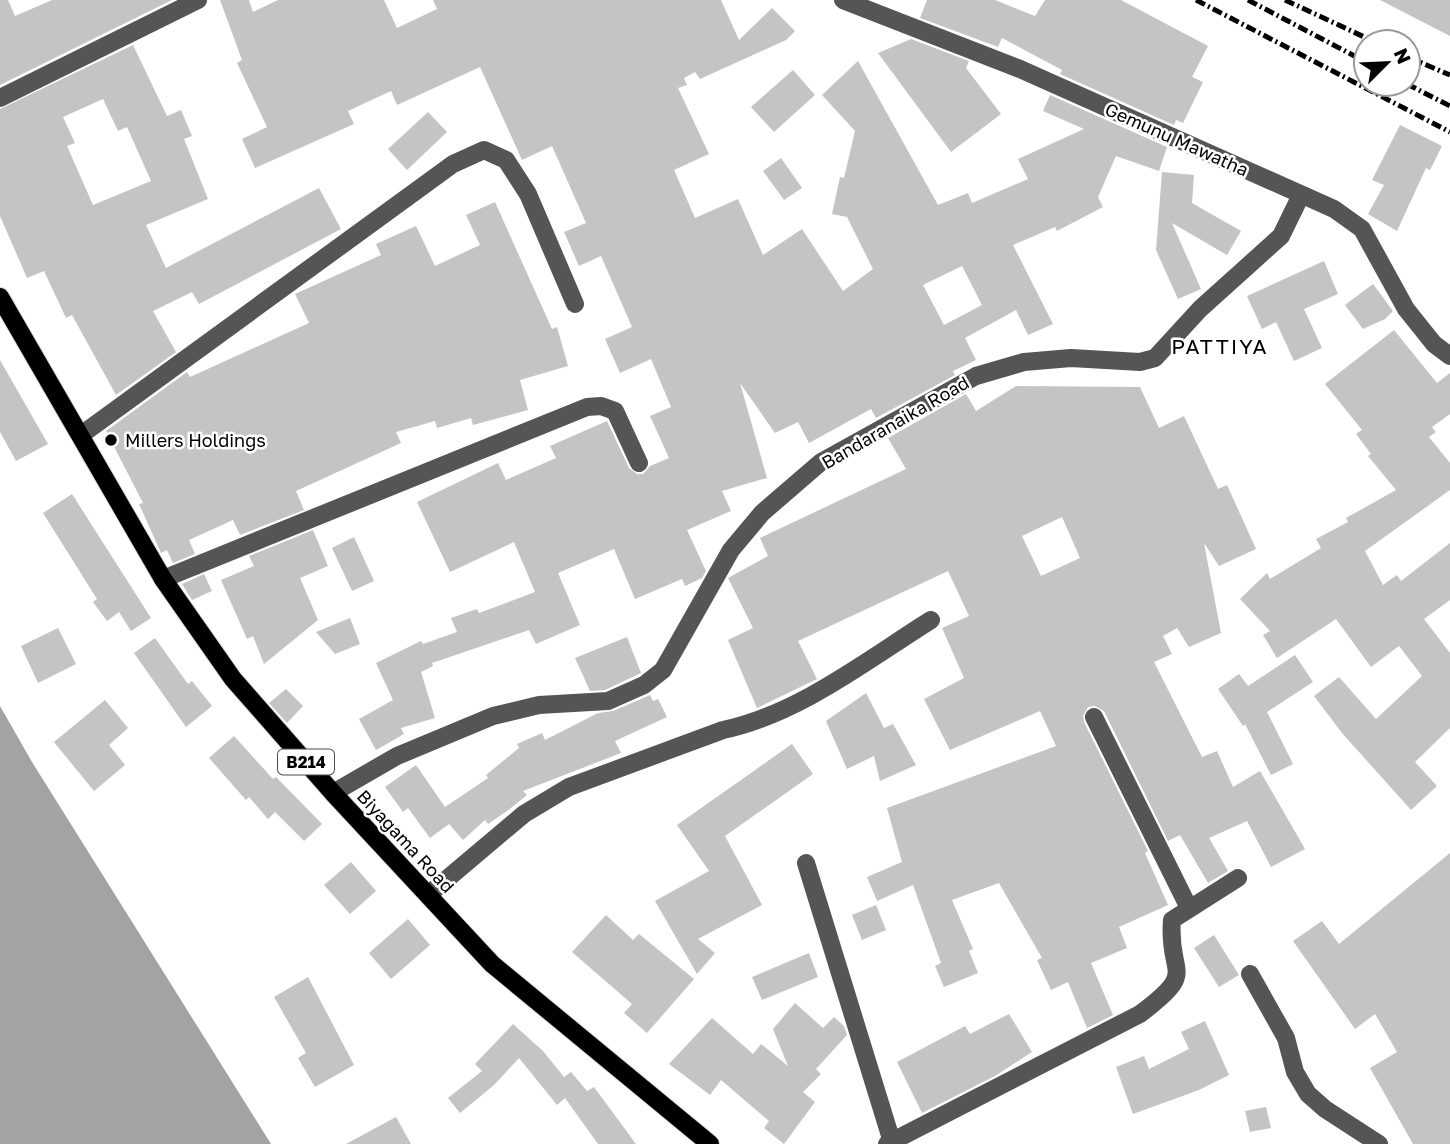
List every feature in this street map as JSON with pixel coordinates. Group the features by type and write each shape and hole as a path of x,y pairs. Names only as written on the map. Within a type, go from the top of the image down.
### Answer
{"main road":[{"name":"Biyagama Road","path":"0,297 163,579 233,679 333,793 492,964 710,1144"}],"street":[{"path":"0,98 198,0"},
{"name":"Gemunu Mawatha","path":"843,0 1020,69 1334,209 1362,229 1406,309 1434,344 1450,356"},
{"path":"81,435 453,164 484,150 506,160 528,194 575,304"},
{"name":"Bandaranaika Road","path":"333,793 397,756 493,716 539,705 608,701 644,685 663,670 731,550 762,513 821,462 976,376 1036,361 1071,358 1140,362 1155,358 1200,309 1281,236 1301,195"},
{"path":"163,579 587,407 601,406 615,411 639,463"},
{"path":"428,895 524,814 569,787 723,730 748,725 813,694 931,620"},
{"path":"1094,717 1189,908"},
{"path":"806,863 890,1143 1140,1014 1167,994 1175,982 1179,967 1173,943 1172,920 1238,878"},
{"path":"1250,974 1286,1038 1295,1072 1308,1094 1325,1109 1379,1144"}],"shaded area":[{"path":"0,706 32,762 271,1144 0,1144"}],"building":[{"path":"0,0 8,0 15,16 52,0 172,0 0,85"},
{"path":"220,0 249,0 253,12 278,0 384,0 397,28 437,9 433,0 721,0 739,40 772,8 795,31 786,40 700,79 695,72 684,78 687,85 678,88 709,154 674,170 695,218 738,199 763,255 802,229 843,291 873,269 847,217 832,214 840,177 844,178 855,131 822,95 858,61 938,205 968,193 972,203 1028,179 1018,159 1084,129 1043,111 1050,95 1167,147 1159,171 1116,156 1098,197 1103,207 1057,231 1055,227 1013,245 1053,324 1028,335 1016,310 965,338 976,360 953,371 955,375 876,418 871,409 809,443 798,422 775,433 740,383 767,478 722,491 731,511 687,530 706,571 702,578 685,586 682,579 635,599 614,549 558,573 580,625 536,644 529,630 432,663 433,666 421,672 435,718 401,728 404,734 376,750 359,719 393,700 376,663 421,641 423,644 457,632 451,618 477,609 479,613 535,592 514,542 450,572 417,502 498,463 506,480 556,458 550,446 607,421 629,468 637,474 643,474 650,466 669,458 650,416 671,407 651,359 620,373 605,339 632,327 601,256 579,266 564,232 586,223 552,146 522,160 480,67 397,105 391,91 348,111 354,124 255,168 242,139 267,127 237,63 242,60","holes":["962,266 982,305 944,325 923,285"]},
{"path":"927,0 995,0 1035,16 1045,0 1121,0 1208,46 1192,77 1203,82 1183,123 1176,120 1174,125 1060,74 1062,70 1002,38 998,47 920,18"},
{"path":"1380,0 1450,0 1450,36"},
{"path":"911,39 969,61 966,68 1001,114 951,152 878,53"},
{"path":"133,45 167,116 181,110 192,136 184,139 208,199 146,225 166,268 319,188 341,229 199,304 192,292 153,311 176,352 116,395 72,315 66,318 44,271 27,278 0,216 0,109","holes":["103,99 118,131 127,127 151,181 93,205 67,146 75,143 63,117"]},
{"path":"793,70 815,95 774,132 751,107"},
{"path":"428,112 447,132 407,170 388,149"},
{"path":"1400,125 1442,146 1430,170 1426,168 1397,231 1368,214 1384,185 1372,180"},
{"path":"781,158 802,188 784,200 763,171"},
{"path":"1162,172 1194,175 1192,203 1241,231 1227,255 1172,223 1201,289 1178,299 1156,250"},
{"path":"495,202 552,329 557,327 568,366 520,380 528,410 473,425 471,418 437,428 435,421 396,432 401,443 296,491 304,510 240,535 233,520 189,540 195,554 173,563 167,550 161,553 139,504 143,503 106,431 187,372 190,377 309,323 295,294 381,255 376,244 416,226 435,266 480,245 466,215"},
{"path":"1324,261 1338,294 1304,309 1322,348 1294,361 1276,322 1262,329 1247,296"},
{"path":"1373,284 1393,311 1385,319 1363,329 1345,305"},
{"path":"1394,330 1437,383 1450,373 1450,414 1432,427 1436,432 1429,437 1450,463 1450,490 1365,551 1383,585 1397,575 1401,581 1450,543 1450,600 1424,619 1450,653 1450,728 1415,762 1437,786 1411,810 1342,733 1314,696 1339,677 1376,719 1422,676 1399,646 1371,667 1336,619 1277,658 1263,635 1270,631 1240,599 1267,573 1270,579 1321,548 1316,539 1348,522 1346,518 1396,490 1368,456 1371,454 1356,434 1362,430 1325,384"},
{"path":"0,360 48,444 16,461 0,432"},
{"path":"1016,386 1140,387 1159,428 1184,416 1218,489 1227,485 1256,549 1219,566 1204,543 1221,633 1189,647 1177,628 1163,636 1172,654 1154,662 1202,757 1217,751 1233,787 1260,771 1305,849 1271,867 1247,821 1209,838 1228,871 1208,883 1180,835 1168,841 1104,711 1095,706 1088,707 1083,716 1084,722 1148,851 1145,853 1168,905 1119,927 1127,948 1091,963 1113,1015 1087,1028 1068,982 1051,990 1037,960 1042,958 999,883 952,900 973,949 969,951 978,973 944,987 935,966 941,963 913,885 877,901 867,877 902,862 887,808 1056,746 1040,711 950,750 924,699 964,678 942,628 969,616 948,571 798,641 817,679 757,708 728,640 753,628 728,578 768,556 760,538 906,469 888,438 966,394 976,411","holes":["1062,517 1080,558 1041,576 1022,536"]},
{"path":"72,494 151,618 131,631 119,612 107,621 93,602 97,599 43,513"},
{"path":"313,530 328,566 300,578 318,620 264,664 253,636 247,639 221,580 254,566 249,556"},
{"path":"354,537 374,581 352,591 332,548"},
{"path":"204,574 212,591 192,600 182,584"},
{"path":"350,618 360,644 335,654 316,632"},
{"path":"58,628 76,664 38,683 21,646"},
{"path":"627,637 641,673 605,690 590,691 575,658"},
{"path":"155,638 188,684 192,681 212,706 186,727 134,653"},
{"path":"1295,655 1313,682 1267,712 1293,764 1271,775 1245,724 1243,726 1218,689 1239,674 1248,686"},
{"path":"286,689 303,706 287,723 269,703"},
{"path":"866,693 884,728 893,724 916,765 880,781 874,756 847,769 826,721"},
{"path":"650,695 653,701 658,699 667,717 615,741 621,753 523,791 527,795 488,824 485,820 463,840 449,824 430,838 408,808 403,812 385,787 416,765 445,807 488,778 486,775 519,748 517,744 542,733 545,740 598,713 613,711"},
{"path":"105,700 128,728 109,745 125,765 94,791 54,742"},
{"path":"234,736 273,779 276,777 322,824 304,841 275,812 268,819 249,797 246,800 209,758"},
{"path":"792,744 813,774 725,836 762,905 698,939 715,953 697,974 655,901 709,871 677,825"},
{"path":"1450,853 1450,1144 1413,1144 1370,1068 1397,1052 1375,1014 1355,1029 1293,941 1322,921 1339,944"},
{"path":"351,862 376,891 350,914 324,885"},
{"path":"876,905 886,930 862,940 852,915"},
{"path":"606,915 633,940 639,934 694,979 647,1033 624,1013 632,1004 572,952"},
{"path":"408,919 430,945 391,979 369,953"},
{"path":"1214,935 1239,975 1219,987 1194,948"},
{"path":"809,953 818,977 762,1000 752,977"},
{"path":"308,977 354,1065 315,1087 298,1058 306,1053 274,997"},
{"path":"795,1003 823,1028 834,1017 844,1026 847,1035 816,1069 821,1074 803,1092 815,1102 784,1144 764,1128 769,1121 721,1080 710,1095 669,1064 712,1018 753,1054 761,1044 788,1066 773,1029"},
{"path":"1009,1014 1032,1052 995,1076 922,1113 897,1062 965,1026 970,1034"},
{"path":"1205,1021 1229,1075 1199,1090 1133,1114 1116,1067 1144,1056 1149,1069 1189,1049 1181,1032"},
{"path":"513,1024 543,1051 564,1077 571,1072 587,1091 594,1087 636,1144 598,1144 565,1098 557,1105 519,1058 494,1085 460,1113 448,1098 482,1071 475,1064"},
{"path":"1266,1107 1271,1128 1250,1132 1245,1111"},
{"path":"396,1117 411,1144 346,1144"}],"railway":[{"path":"1196,0 1450,132"},
{"path":"1248,0 1352,55"},
{"path":"1285,0 1352,31"},
{"path":"1422,63 1450,75"},
{"path":"1422,92 1450,106"}],"place":[{"name":"Millers Holdings","path":"111,440"}],"district":[{"name":"PATTIYA","path":"1220,346"}]}
